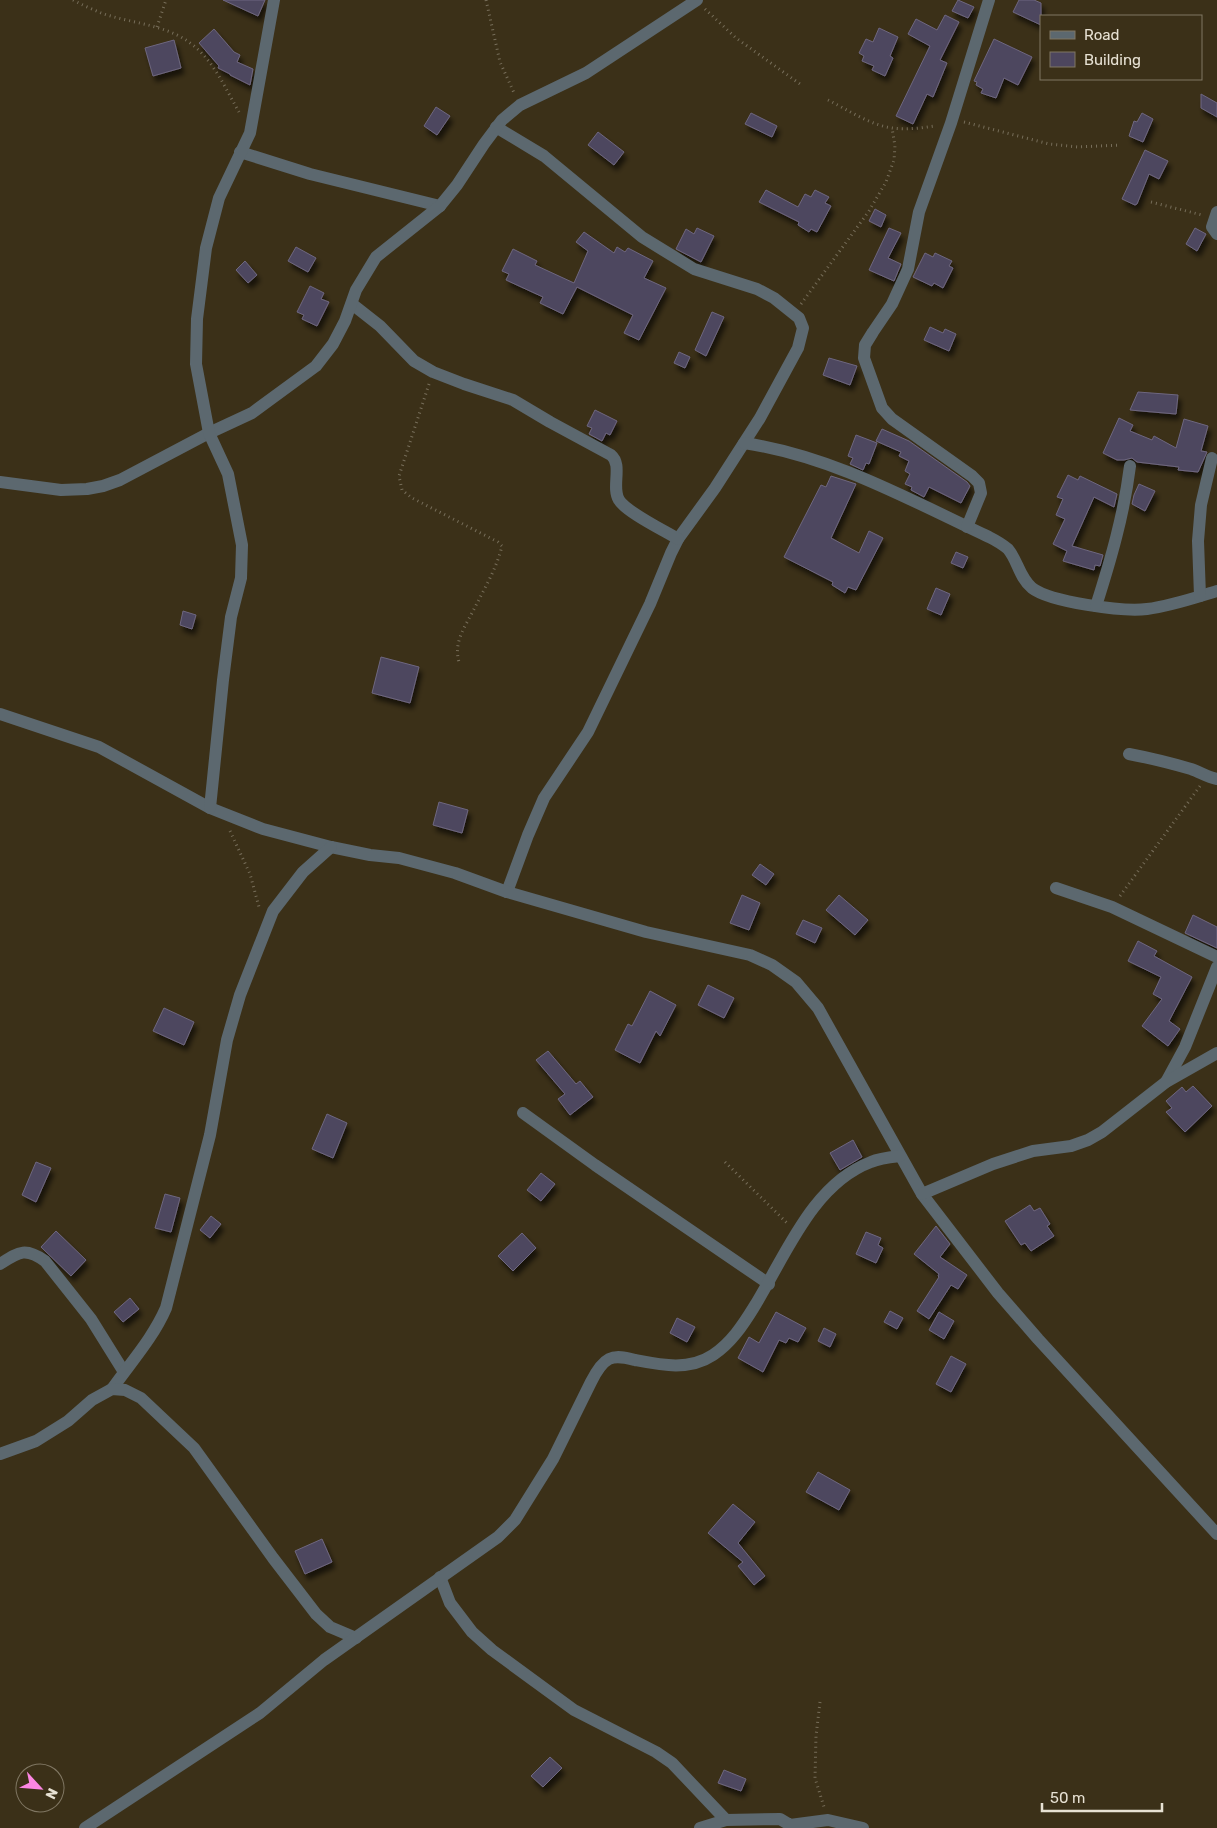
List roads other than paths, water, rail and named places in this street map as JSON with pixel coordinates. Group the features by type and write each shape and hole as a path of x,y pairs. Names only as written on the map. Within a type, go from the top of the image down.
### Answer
{"street":[{"path":"210,808 223,680 231,616 240,578 242,546 228,474 209,433 196,364 197,319 206,248 219,198 250,133 274,0"},
{"path":"0,482 61,490 103,486 120,480 209,433 252,413 316,366 333,344 345,321 360,282 376,257 440,206 457,185 496,127 520,105 586,73 697,0"},
{"path":"967,527 981,493 979,483 972,476 892,420 882,408 864,358 865,345 892,304 908,269 919,212 951,121 989,0"},
{"path":"496,127 544,156 642,237 694,269 757,289 774,298 799,318 803,328 798,348 760,418 715,488 678,539 650,604 588,732 544,798 528,835 508,892"},
{"path":"240,152 310,174 440,206"},
{"path":"1216,215 1212,227 1217,234"},
{"path":"352,304 380,326 414,361 433,372 513,400 550,422 612,454 616,461 617,496 620,502 634,513 678,539"},
{"path":"744,443 792,452 857,475 999,542 1008,550 1024,580 1033,589 1046,596 1096,606 1145,609 1217,591"},
{"path":"1200,596 1198,541 1201,504 1212,458"},
{"path":"1096,606 1118,534 1127,494 1130,466"},
{"path":"0,714 99,747 210,808 263,829 331,847 370,855 399,858 646,932 750,955 772,965 796,982 818,1008 922,1194 998,1293 1038,1340 1217,1534"},
{"path":"1129,754 1180,766 1214,778"},
{"path":"0,1454 36,1441 68,1421 92,1400 112,1388 153,1333 166,1308 210,1135 227,1040 240,995 273,910 303,872 331,847"},
{"path":"1056,888 1112,907 1217,957"},
{"path":"1166,1082 1185,1048 1217,967"},
{"path":"922,1194 993,1164 1033,1151 1071,1146 1088,1140 1102,1132 1166,1082 1217,1053"},
{"path":"523,1113 595,1165 769,1284"},
{"path":"85,1828 260,1713 324,1660 498,1537 515,1520 553,1459 591,1382 598,1370 608,1359 617,1357 667,1366 684,1365 712,1356 737,1335 769,1284 797,1232 812,1210 846,1175 871,1162 900,1156"},
{"path":"0,1264 14,1255 25,1251 36,1254 46,1261 91,1319 124,1372"},
{"path":"112,1388 125,1390 141,1398 194,1448 316,1614 330,1627 356,1638"},
{"path":"440,1577 450,1602 472,1632 492,1650 574,1710 656,1752 672,1763 726,1820"},
{"path":"700,1828 726,1820 780,1819 790,1825 830,1824 863,1828"}]}
